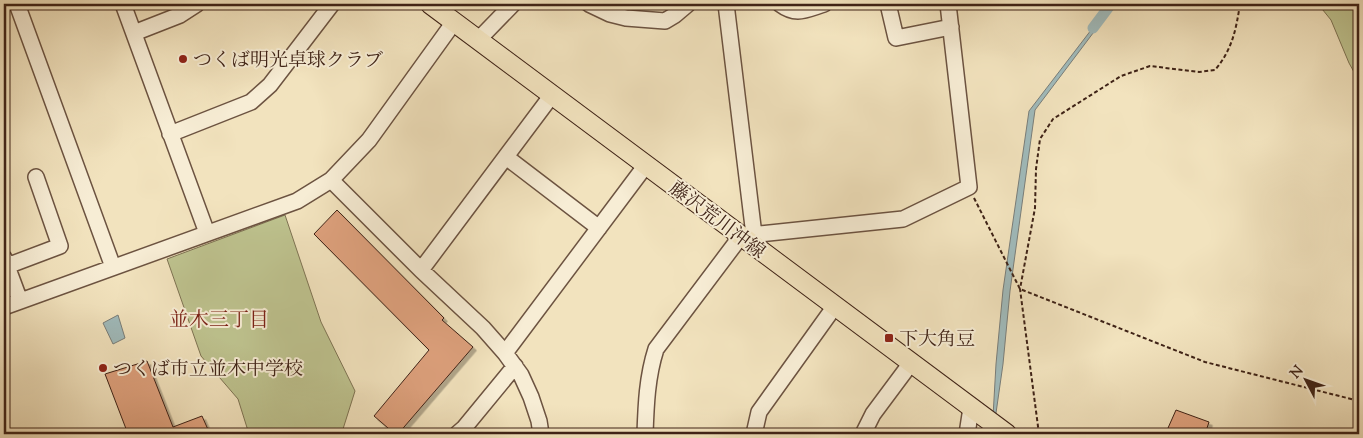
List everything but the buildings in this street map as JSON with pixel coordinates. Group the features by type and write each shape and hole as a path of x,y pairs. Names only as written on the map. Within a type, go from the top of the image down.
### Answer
{"main road":[{"name":"藤沢荒川沖線","path":"430,4 646,165 747,236 834,306 1007,434"}],"street":[{"path":"17,4 113,267"},
{"path":"123,4 206,233"},
{"path":"134,33 180,16 197,4"},
{"path":"170,134 251,102 270,85 332,4"},
{"path":"478,40 513,4"},
{"path":"589,4 610,14 626,18 665,21 688,4"},
{"path":"645,434 647,390 650,367 656,349 747,236 726,4"},
{"path":"780,4 789,11 802,11 824,4"},
{"path":"888,4 896,38 951,27"},
{"path":"747,236 903,219 969,187 948,4"},
{"path":"4,307 297,201 331,180 369,140 454,22"},
{"path":"421,270 552,95"},
{"path":"506,156 599,228"},
{"path":"505,353 646,165"},
{"path":"20,301 5,261 60,246 36,177"},
{"path":"331,180 421,270 483,328 505,353 521,375 539,421 541,434"},
{"path":"754,434 759,412 834,306"},
{"path":"863,434 873,414 911,363"},
{"path":"464,432 514,366"},
{"path":"967,434 971,408"}],"path":[{"path":"1038,434 1020,290 1035,208 1036,169 1040,139 1053,119 1121,76 1150,66 1198,72 1214,70 1225,59 1236,32 1240,4"},
{"path":"969,187 1020,290 1205,362 1359,401"}],"green space":[{"path":"1318,4 1359,4 1359,81 1349,63 1331,20"},
{"path":"285,215 321,322 355,391 343,429 345,434 249,434 238,399 201,356 167,259"}],"water":[{"path":"1111,4 1115,4 1035,110 1010,291 1003,364 992,434 1003,290 1029,111"},
{"path":"118,315 125,338 113,344 103,323"}],"waterway":[{"path":"1093,28 1111,4"}],"place":[{"name":"つくば明光卓球クラブ","path":"183,59"},
{"name":"下大角豆","path":"889,338"},
{"name":"つくば市立並木中学校","path":"103,368"}],"district":[{"name":"並木三丁目","path":"219,319"}]}
